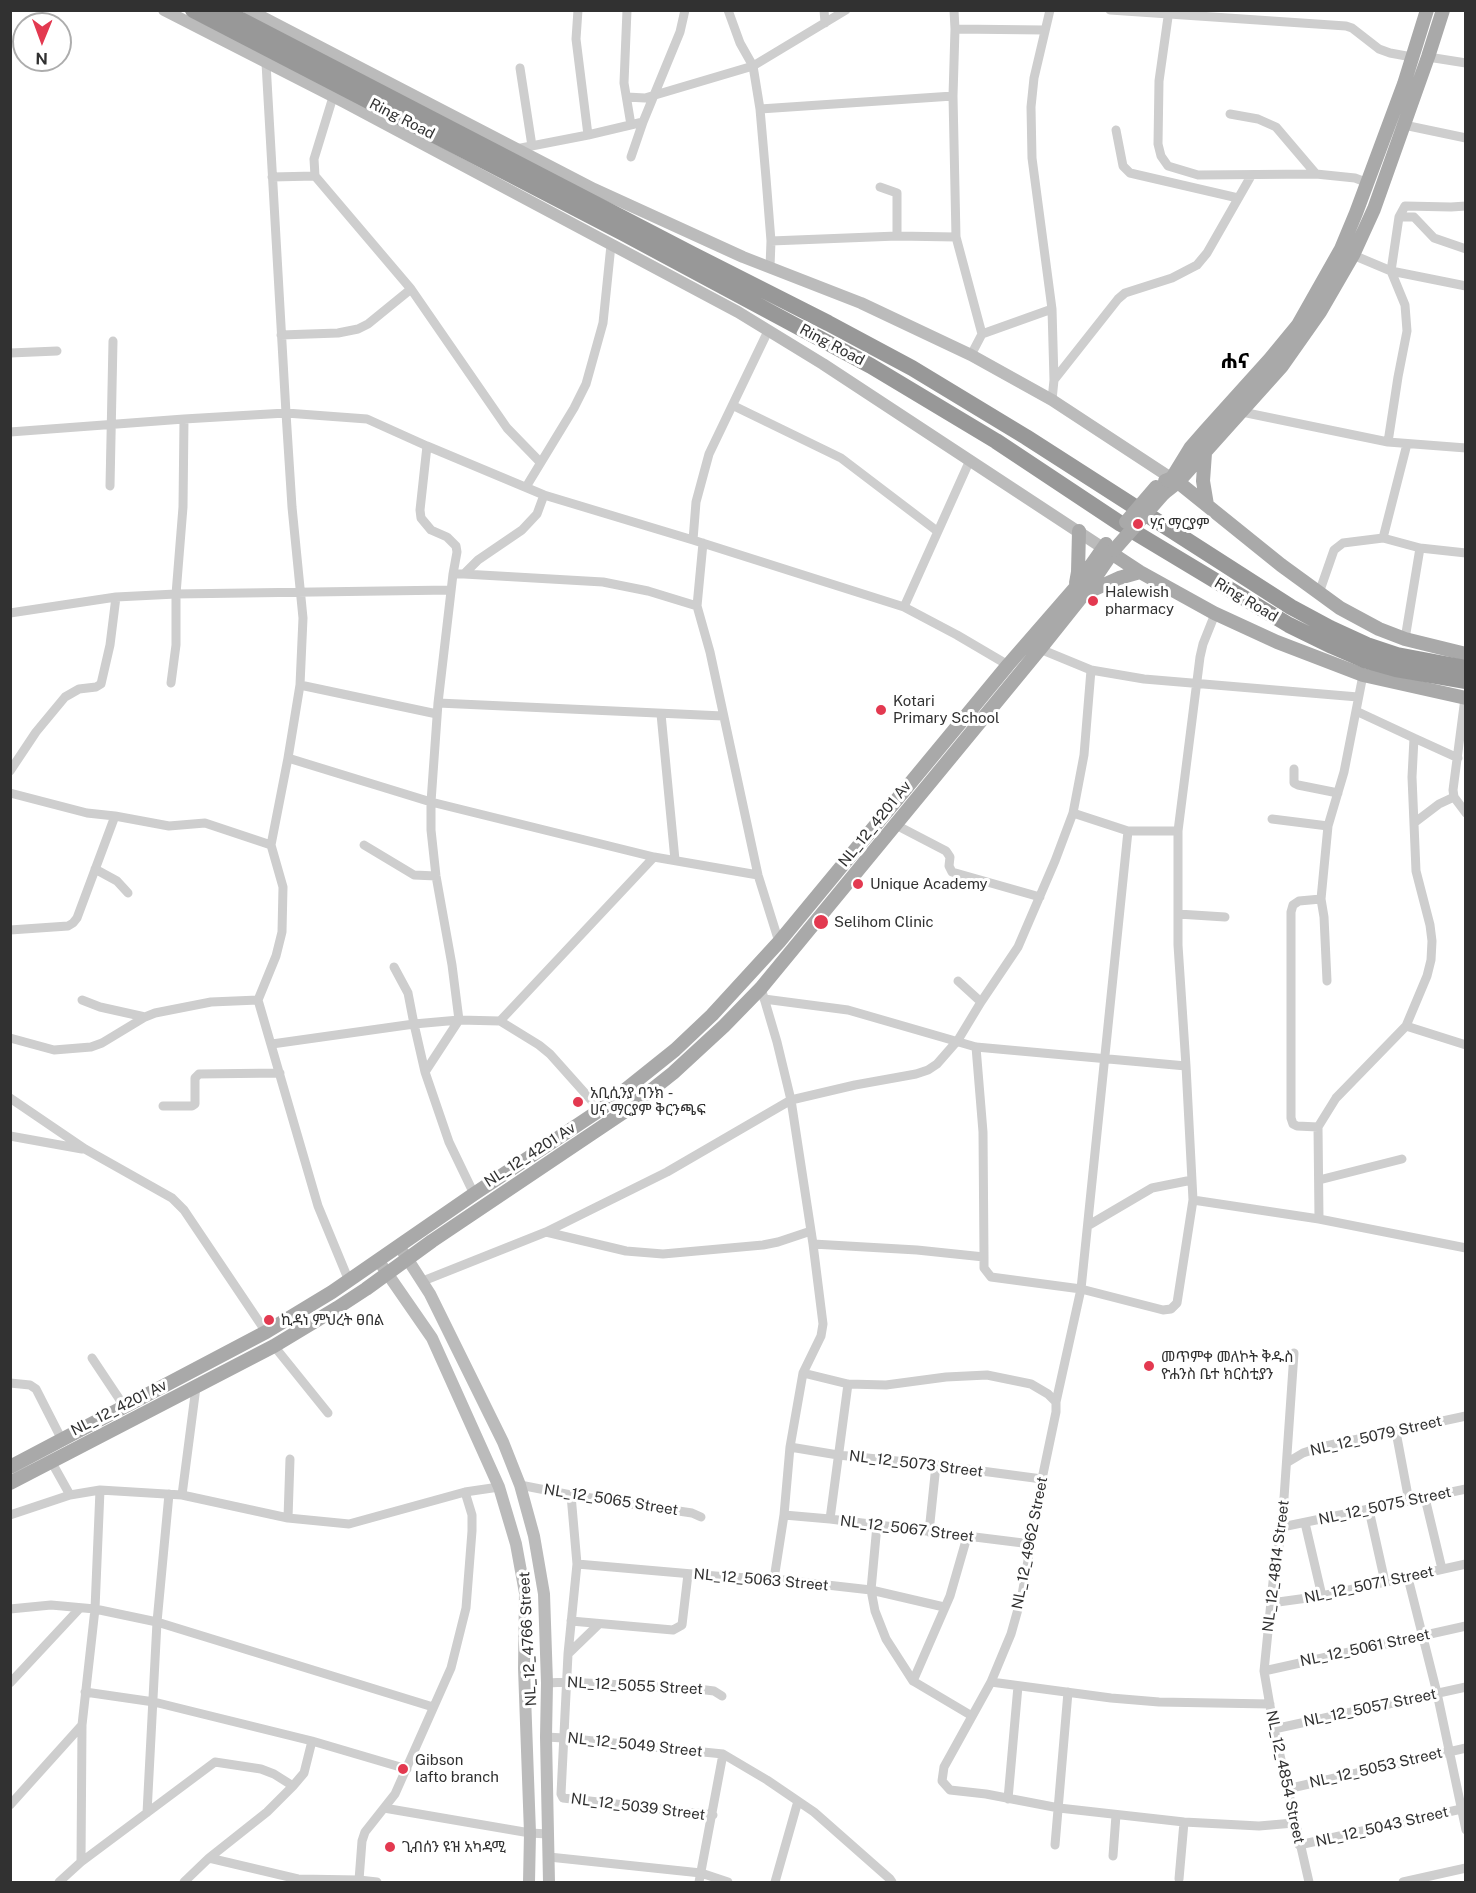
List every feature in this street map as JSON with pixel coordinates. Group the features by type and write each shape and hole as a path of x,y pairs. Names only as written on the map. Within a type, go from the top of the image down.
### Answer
{"highway":[{"name":"Ring Road","path":"193,10 623,233 871,366 996,441 1121,524 1288,625 1364,660 1396,669 1466,681"},
{"name":"Ring Road","path":"222,10 828,322 912,368 1026,437 1291,607 1330,628 1367,645 1397,655 1466,668"}],"main road":[{"path":"1175,480 1191,447 1298,325 1341,249 1368,183 1427,10"},
{"path":"1079,591 1109,549 1160,490 1175,480 1205,453 1282,366 1320,312 1353,255 1374,209 1443,10"},
{"path":"1378,155 1392,159"},
{"path":"1205,453 1203,481 1207,505"},
{"path":"1175,480 1281,565 1350,613 1379,629 1405,639 1466,654"},
{"path":"1079,531 1079,591"},
{"path":"1109,549 1140,572 1215,613 1277,642 1363,675 1465,698"},
{"path":"1079,591 1140,572"},
{"name":"NL_12_4201 Av","path":"10,1483 274,1346 366,1289 408,1258 624,1112 681,1065 763,994 896,825 1040,649 1079,591"},
{"name":"NL_12_4201 Av","path":"10,1467 266,1332 349,1281 600,1110 675,1050 712,1015 779,942 1008,666 1079,591"}],"street":[{"path":"164,10 738,312 1109,549"},
{"path":"249,10 594,189 684,231 861,303 971,355 1052,400 1175,480"},
{"path":"578,10 576,39 588,135"},
{"path":"627,10 624,76 631,125"},
{"path":"632,157 643,122 680,32 685,10"},
{"path":"728,10 740,43 753,66 760,109 771,241 770,267"},
{"path":"824,10 825,23"},
{"path":"627,97 645,98 753,66 846,10"},
{"path":"954,10 956,29 952,96 956,237 982,334 971,355"},
{"path":"1050,10 1034,78 1031,107 1032,148 1052,309 1054,380 1052,400"},
{"path":"1110,10 1346,26 1379,49 1412,57"},
{"path":"1169,13 1159,81 1158,144 1161,156 1168,166 1198,176 1316,174 1355,178 1368,183"},
{"path":"956,29 1045,30"},
{"path":"1428,57 1466,63"},
{"path":"266,63 286,413 303,618 300,685 271,845 283,887 282,932 276,957 258,1000 318,1206 349,1281"},
{"path":"520,68 532,146"},
{"path":"760,109 952,96"},
{"path":"333,97 314,159 315,176 411,289 507,428 540,462"},
{"path":"1230,114 1258,119 1276,127 1316,174"},
{"path":"516,149 643,122"},
{"path":"1404,125 1466,138"},
{"path":"1116,130 1123,166 1130,173 1238,198"},
{"path":"272,177 315,176"},
{"path":"1054,380 1125,293 1172,278 1197,265 1207,253 1251,176"},
{"path":"880,187 897,193 897,236"},
{"path":"1388,442 1407,331 1405,305 1391,271 1399,217 1405,206 1466,206"},
{"path":"1399,217 1414,217 1434,238 1466,249"},
{"path":"771,241 897,236 956,237"},
{"path":"526,487 586,384 603,323 611,245"},
{"path":"1353,255 1391,271 1466,286"},
{"path":"281,335 338,333 358,329 368,324 411,289"},
{"path":"982,334 1052,309"},
{"path":"693,540 696,502 709,454 768,331"},
{"path":"110,486 113,342"},
{"path":"10,353 57,351"},
{"path":"734,406 841,458 937,531"},
{"path":"1242,412 1388,442 1466,448"},
{"path":"10,432 286,413 367,419 544,495 904,607 1008,666"},
{"path":"171,683 176,645 176,594 183,507 184,419"},
{"path":"1383,538 1407,444"},
{"path":"425,1072 459,1020 436,876 430,802 438,703 457,552 456,546 447,537 431,530 421,518 427,446"},
{"path":"904,607 970,460"},
{"path":"464,574 478,560 532,521 544,495"},
{"path":"1319,593 1334,550 1338,545 1383,538 1420,548 1466,553"},
{"path":"703,543 697,606 711,652 758,875 779,942"},
{"path":"1405,639 1420,548"},
{"path":"453,574 603,582 648,591 697,606"},
{"path":"10,613 116,597 451,590"},
{"path":"10,771 36,732 65,697 79,689 96,687 101,684 110,645 116,597"},
{"path":"976,1047 983,1132 984,1268 991,1276 1081,1289 1163,1311 1171,1309 1177,1303 1193,1200 1178,945 1178,831 1203,644 1215,613"},
{"path":"1040,649 1091,670 1144,679 1358,697"},
{"path":"423,1281 546,1232 667,1172 791,1100 928,1070 937,1064 958,1040 1018,947 1073,813 1084,755 1091,670"},
{"path":"1327,981 1321,899 1328,826 1338,794 1363,675"},
{"path":"300,685 437,714"},
{"path":"1465,698 1454,797 1466,813"},
{"path":"438,703 723,716"},
{"path":"1356,711 1458,758"},
{"path":"662,714 675,860"},
{"path":"1319,1218 1318,1127 1335,1098 1406,1026 1427,976 1432,941 1416,871 1414,738"},
{"path":"288,758 430,802 654,857 758,875"},
{"path":"1294,770 1294,783 1338,794"},
{"path":"10,793 75,811 169,826 205,823 271,845"},
{"path":"1414,822 1439,804 1454,797"},
{"path":"1073,813 1128,831 1178,831"},
{"path":"10,930 68,926 73,923 77,918 115,816"},
{"path":"1272,819 1328,826"},
{"path":"896,825 946,851 950,857 951,872 1040,897"},
{"name":"NL_12_4962 Street","path":"1008,1799 950,1790 944,1785 942,1776 944,1767 991,1682 1011,1634 1023,1595 1056,1402 1081,1289 1128,831"},
{"path":"364,845 414,875 436,876"},
{"path":"500,1021 654,857"},
{"path":"95,869 117,881 128,893"},
{"path":"1318,1127 1297,1126 1293,1124 1291,1118 1291,912 1293,905 1299,901 1321,899"},
{"path":"1178,914 1225,917"},
{"path":"394,967 408,993 425,1072 449,1142 474,1194"},
{"path":"958,981 981,1002"},
{"path":"774,1580 784,1515 790,1447 803,1373 821,1336 823,1324 791,1100 763,994 848,1010 976,1047 1186,1066"},
{"path":"82,1000 100,1007 145,1017"},
{"path":"10,1038 54,1050 91,1047 102,1043 145,1017 182,1006 258,1000"},
{"path":"272,1044 414,1024 459,1020 500,1021 550,1054 600,1110"},
{"path":"1406,1026 1466,1045"},
{"path":"163,1106 192,1106 195,1104 195,1078 199,1074 280,1073"},
{"path":"10,1098 85,1149 172,1198 184,1210 266,1332"},
{"path":"10,1136 85,1149"},
{"path":"1319,1180 1402,1159"},
{"path":"1089,1226 1152,1188 1191,1180"},
{"path":"1193,1200 1319,1218 1466,1248"},
{"path":"546,1232 626,1251 663,1254 763,1245 811,1232"},
{"path":"813,1244 917,1250 984,1257"},
{"name":"NL_12_4766 Street","path":"399,1246 423,1281 503,1442 520,1485 534,1536 544,1594 549,1882"},
{"name":"NL_12_4766 Street","path":"378,1260 432,1338 499,1486 516,1544 525,1593 524,1668 530,1833 529,1882"},
{"path":"274,1346 328,1413"},
{"name":"NL_12_4814 Street","path":"1264,1671 1282,1527 1294,1353"},
{"path":"92,1358 124,1406"},
{"path":"803,1373 848,1384 886,1385 946,1377 987,1375 1031,1384 1048,1394 1056,1402"},
{"path":"10,1383 30,1385 36,1389 62,1440"},
{"path":"830,1518 848,1384"},
{"path":"182,1495 196,1387"},
{"name":"NL_12_5079 Street","path":"1288,1462 1303,1453 1321,1448 1466,1416"},
{"path":"1396,1432 1409,1501"},
{"name":"NL_12_5073 Street","path":"790,1447 838,1455 1042,1479"},
{"path":"288,1518 290,1459"},
{"path":"51,1461 70,1495"},
{"path":"929,1532 936,1465"},
{"name":"NL_12_5065 Street","path":"520,1485 701,1517"},
{"path":"10,1515 70,1495 100,1490 182,1495 288,1518 349,1524 465,1492 499,1486"},
{"name":"NL_12_5075 Street","path":"1282,1527 1466,1489"},
{"path":"81,1862 82,1725 95,1609 100,1490"},
{"path":"359,1881 365,1832 395,1794 452,1668 466,1608 472,1532 472,1515 465,1492"},
{"path":"147,1813 157,1622 169,1494"},
{"path":"564,1738 568,1654 577,1564 571,1495"},
{"path":"1425,1498 1442,1569"},
{"path":"1369,1510 1385,1582"},
{"name":"NL_12_5067 Street","path":"784,1515 830,1518 1031,1544"},
{"path":"1305,1523 1322,1596"},
{"path":"877,1525 871,1590 875,1611 886,1640 913,1681 972,1716"},
{"path":"913,1681 950,1596 967,1537"},
{"name":"NL_12_5063 Street","path":"577,1564 871,1590 944,1606"},
{"name":"NL_12_5071 Street","path":"1271,1603 1322,1596 1466,1564"},
{"path":"571,1621 673,1630 682,1625 688,1574"},
{"path":"1408,1578 1464,1808 1466,1830"},
{"path":"10,1610 51,1605 95,1609 157,1622 433,1707"},
{"path":"10,1683 80,1608"},
{"path":"568,1654 599,1624"},
{"name":"NL_12_5061 Street","path":"1264,1671 1466,1626"},
{"name":"NL_12_4854 Street","path":"1264,1671 1294,1823 1309,1882"},
{"name":"NL_12_5055 Street","path":"547,1683 568,1682 698,1689 714,1691 722,1696"},
{"path":"991,1682 1159,1702 1270,1704"},
{"path":"1018,1686 1008,1799 1059,1808 1184,1822 1259,1826 1294,1823"},
{"name":"NL_12_5057 Street","path":"1274,1729 1466,1687"},
{"path":"85,1692 154,1702 407,1769"},
{"path":"1055,1845 1068,1692"},
{"path":"10,1804 82,1725"},
{"name":"NL_12_5049 Street","path":"546,1737 723,1754"},
{"name":"NL_12_5039 Street","path":"564,1738 561,1794 563,1798 713,1815"},
{"path":"184,1882 209,1857 267,1812 293,1786 304,1773 312,1742"},
{"name":"NL_12_5053 Street","path":"1287,1789 1466,1748"},
{"path":"700,1878 723,1754 798,1801 823,1820 892,1882"},
{"path":"61,1882 81,1862 215,1762 261,1769 293,1786"},
{"path":"775,1882 798,1801"},
{"path":"384,1808 530,1833 548,1834"},
{"name":"NL_12_5043 Street","path":"1299,1845 1464,1808"},
{"path":"1113,1856 1116,1815"},
{"path":"1179,1879 1184,1822"},
{"path":"209,1857 297,1881 377,1882"},
{"path":"549,1857 728,1882"},
{"path":"1403,1882 1466,1868"}],"place":[{"name":"ሃና ማርያም","path":"1138,524"},
{"name":"Halewish pharmacy","path":"1093,601"},
{"name":"Kotari Primary School","path":"881,710"},
{"name":"Unique Academy","path":"858,884"},
{"name":"Selihom Clinic","path":"821,922"},
{"name":"አቢሲንያ ባንክ - ሀና ማርያም ቅርንጫፍ","path":"578,1102"},
{"name":"ኪዳነ ምህረት ፀበል","path":"269,1320"},
{"name":"መጥምቀ መለኮት ቅዱስ ዮሐንስ ቤተ ክርስቲያን","path":"1149,1366"},
{"name":"Gibson lafto branch","path":"403,1769"},
{"name":"ጊብሰን ዩዝ አካዳሚ","path":"390,1847"}],"district":[{"name":"ሐና","path":"1235,362"}]}
